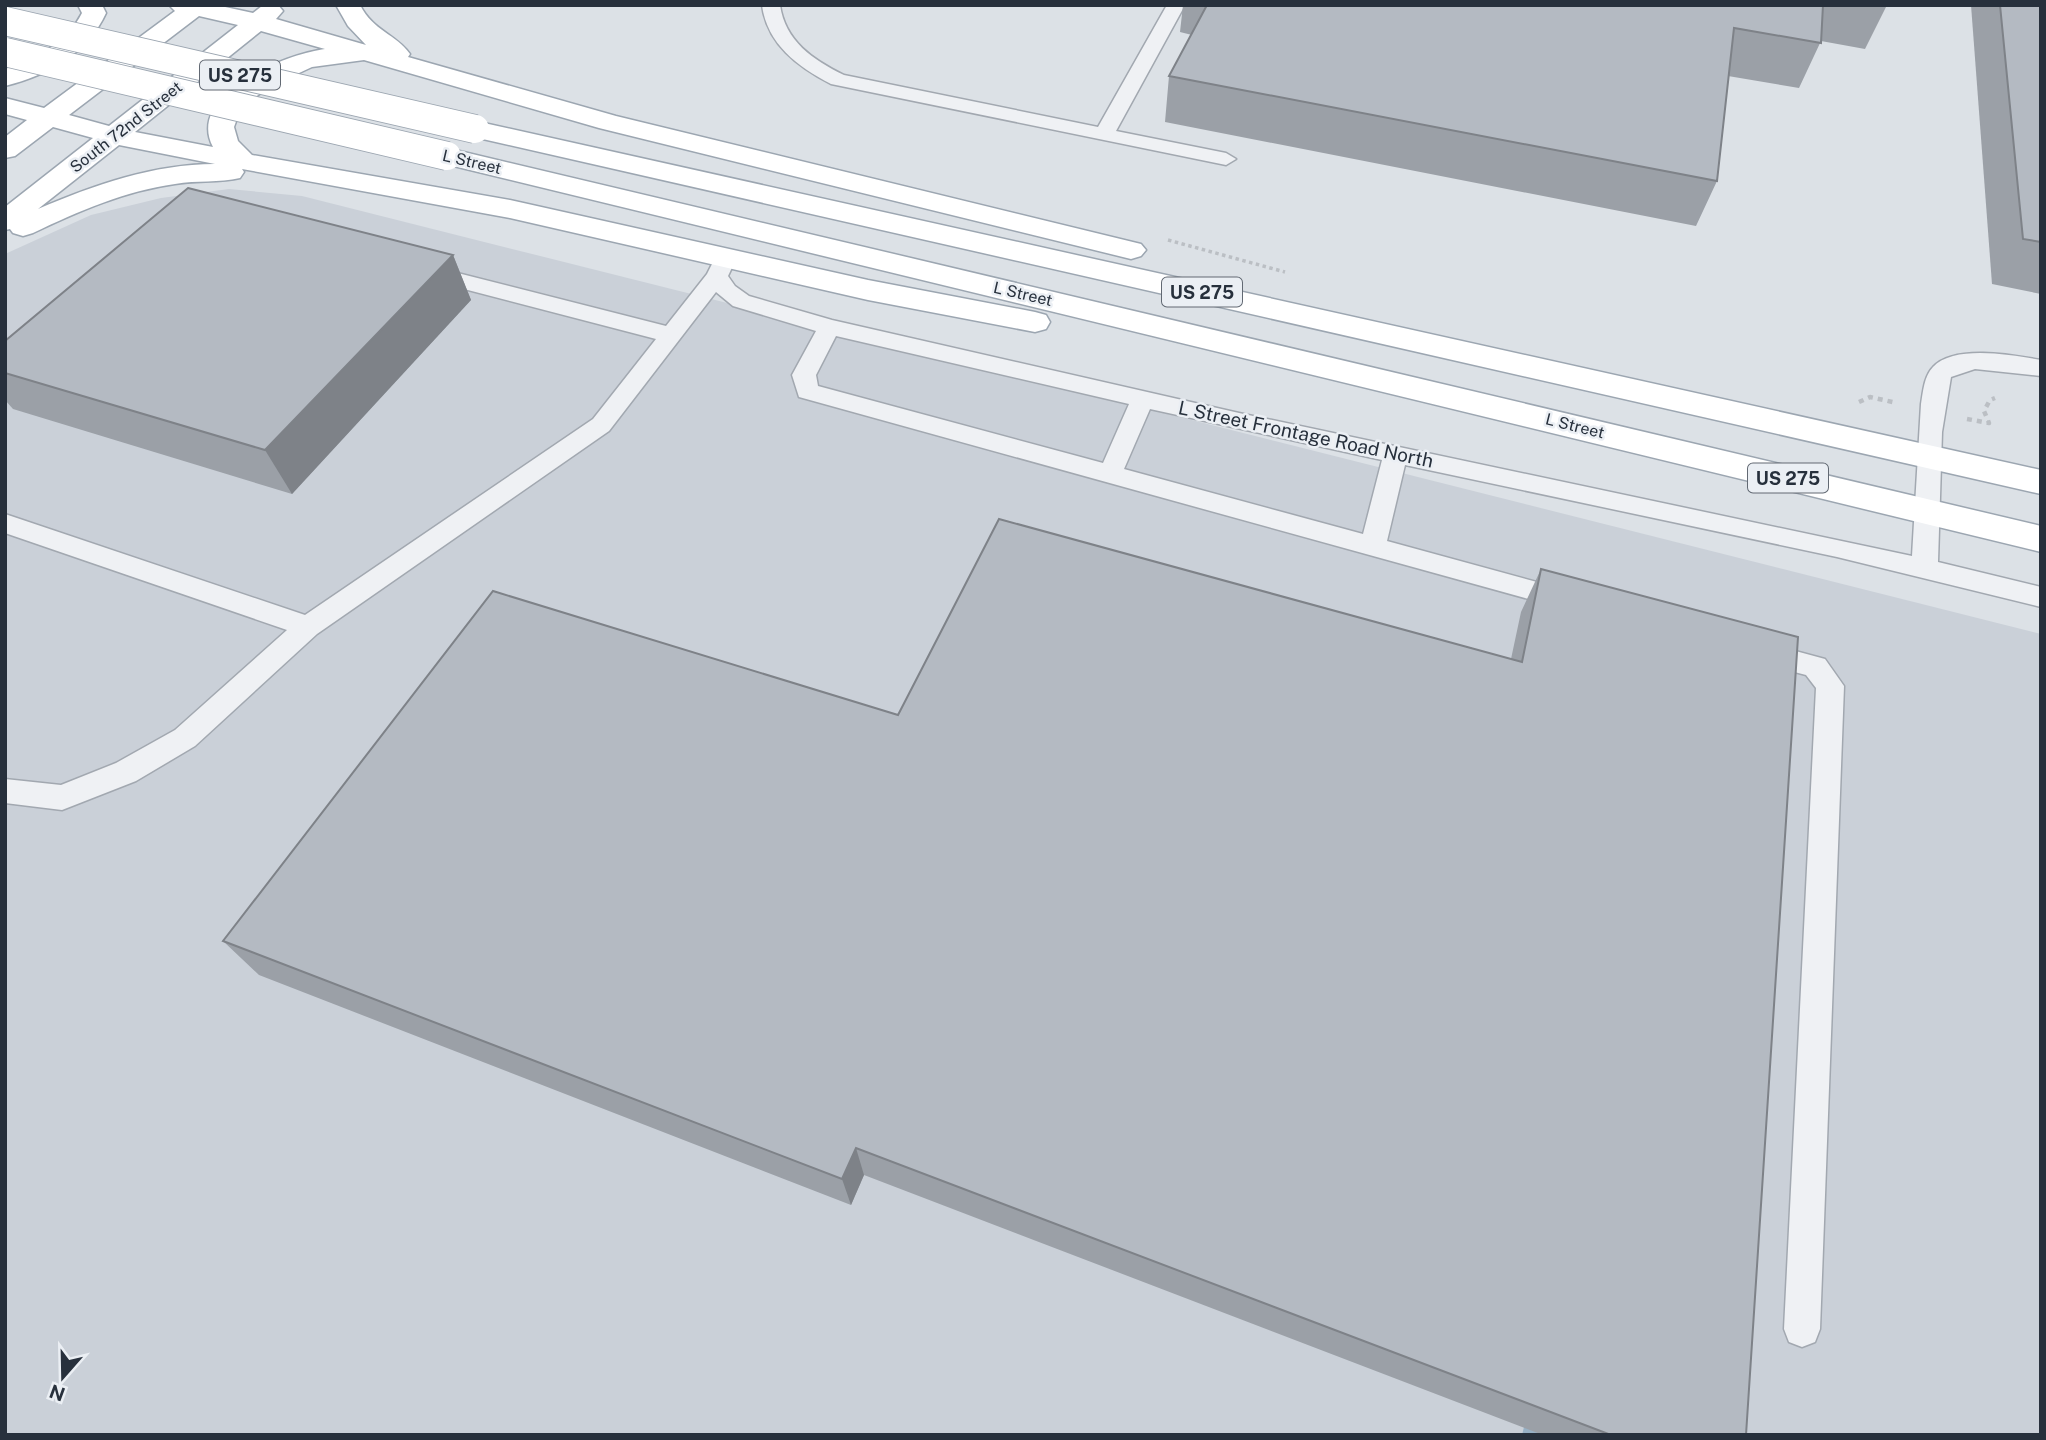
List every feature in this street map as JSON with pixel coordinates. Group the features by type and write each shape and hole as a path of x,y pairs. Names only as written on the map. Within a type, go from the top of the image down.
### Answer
{"main road":[{"path":"5,78 43,62 78,39 90,26 94,13 90,5"},
{"path":"348,5 355,22 377,43 429,71"},
{"path":"5,150 191,6 268,13 377,56 429,71 621,125 891,189 1187,265 1435,344"},
{"name":"South 72nd Street","path":"5,221 116,136 268,13"},
{"name":"L Street","path":"5,21 2041,482"},
{"name":"L Street","path":"5,52 2041,539"},
{"path":"243,161 226,150 220,139 220,125 225,111 240,96 276,72 321,57 377,56"},
{"path":"5,106 116,136 313,175 535,214 721,267 1392,382"},
{"path":"5,236 57,210 111,191 169,177 214,171 313,175"}],"lane":[{"path":"771,5 773,24 795,52 813,68 838,80 1226,159"},
{"path":"1104,134 1176,5"},
{"path":"5,791 62,798 126,772 185,738 308,627 601,425 721,267"},
{"name":"L Street Frontage Road North","path":"721,267 727,291 741,301 829,327 1143,399 1925,568 2041,597"},
{"path":"410,268 671,335"},
{"path":"829,327 804,375 807,391 1588,605"},
{"path":"1925,568 1933,388 1940,373 1956,364 2010,362 2041,368"},
{"path":"1110,474 1143,399"},
{"path":"1373,546 1395,454"},
{"path":"5,523 308,627"},
{"path":"1735,645 1815,667 1830,686 1802,1329"}],"path":[{"path":"1934,412 1989,423 1984,411 1990,400 2002,396"}],"shaded area":[{"path":"229,189 302,196 2041,634 2041,1435 5,1435 5,254 91,215 161,198"}],"building":[{"path":"1207,5 1823,5 1821,43 1734,28 1717,181 1169,76"},
{"path":"2000,5 2041,5 2041,242 2023,239"},
{"path":"188,188 453,255 265,450 5,373 5,341"},
{"path":"999,519 1522,662 1541,569 1798,637 1746,1435 1611,1435 856,1148 842,1179 223,941 493,591 898,715"}]}
